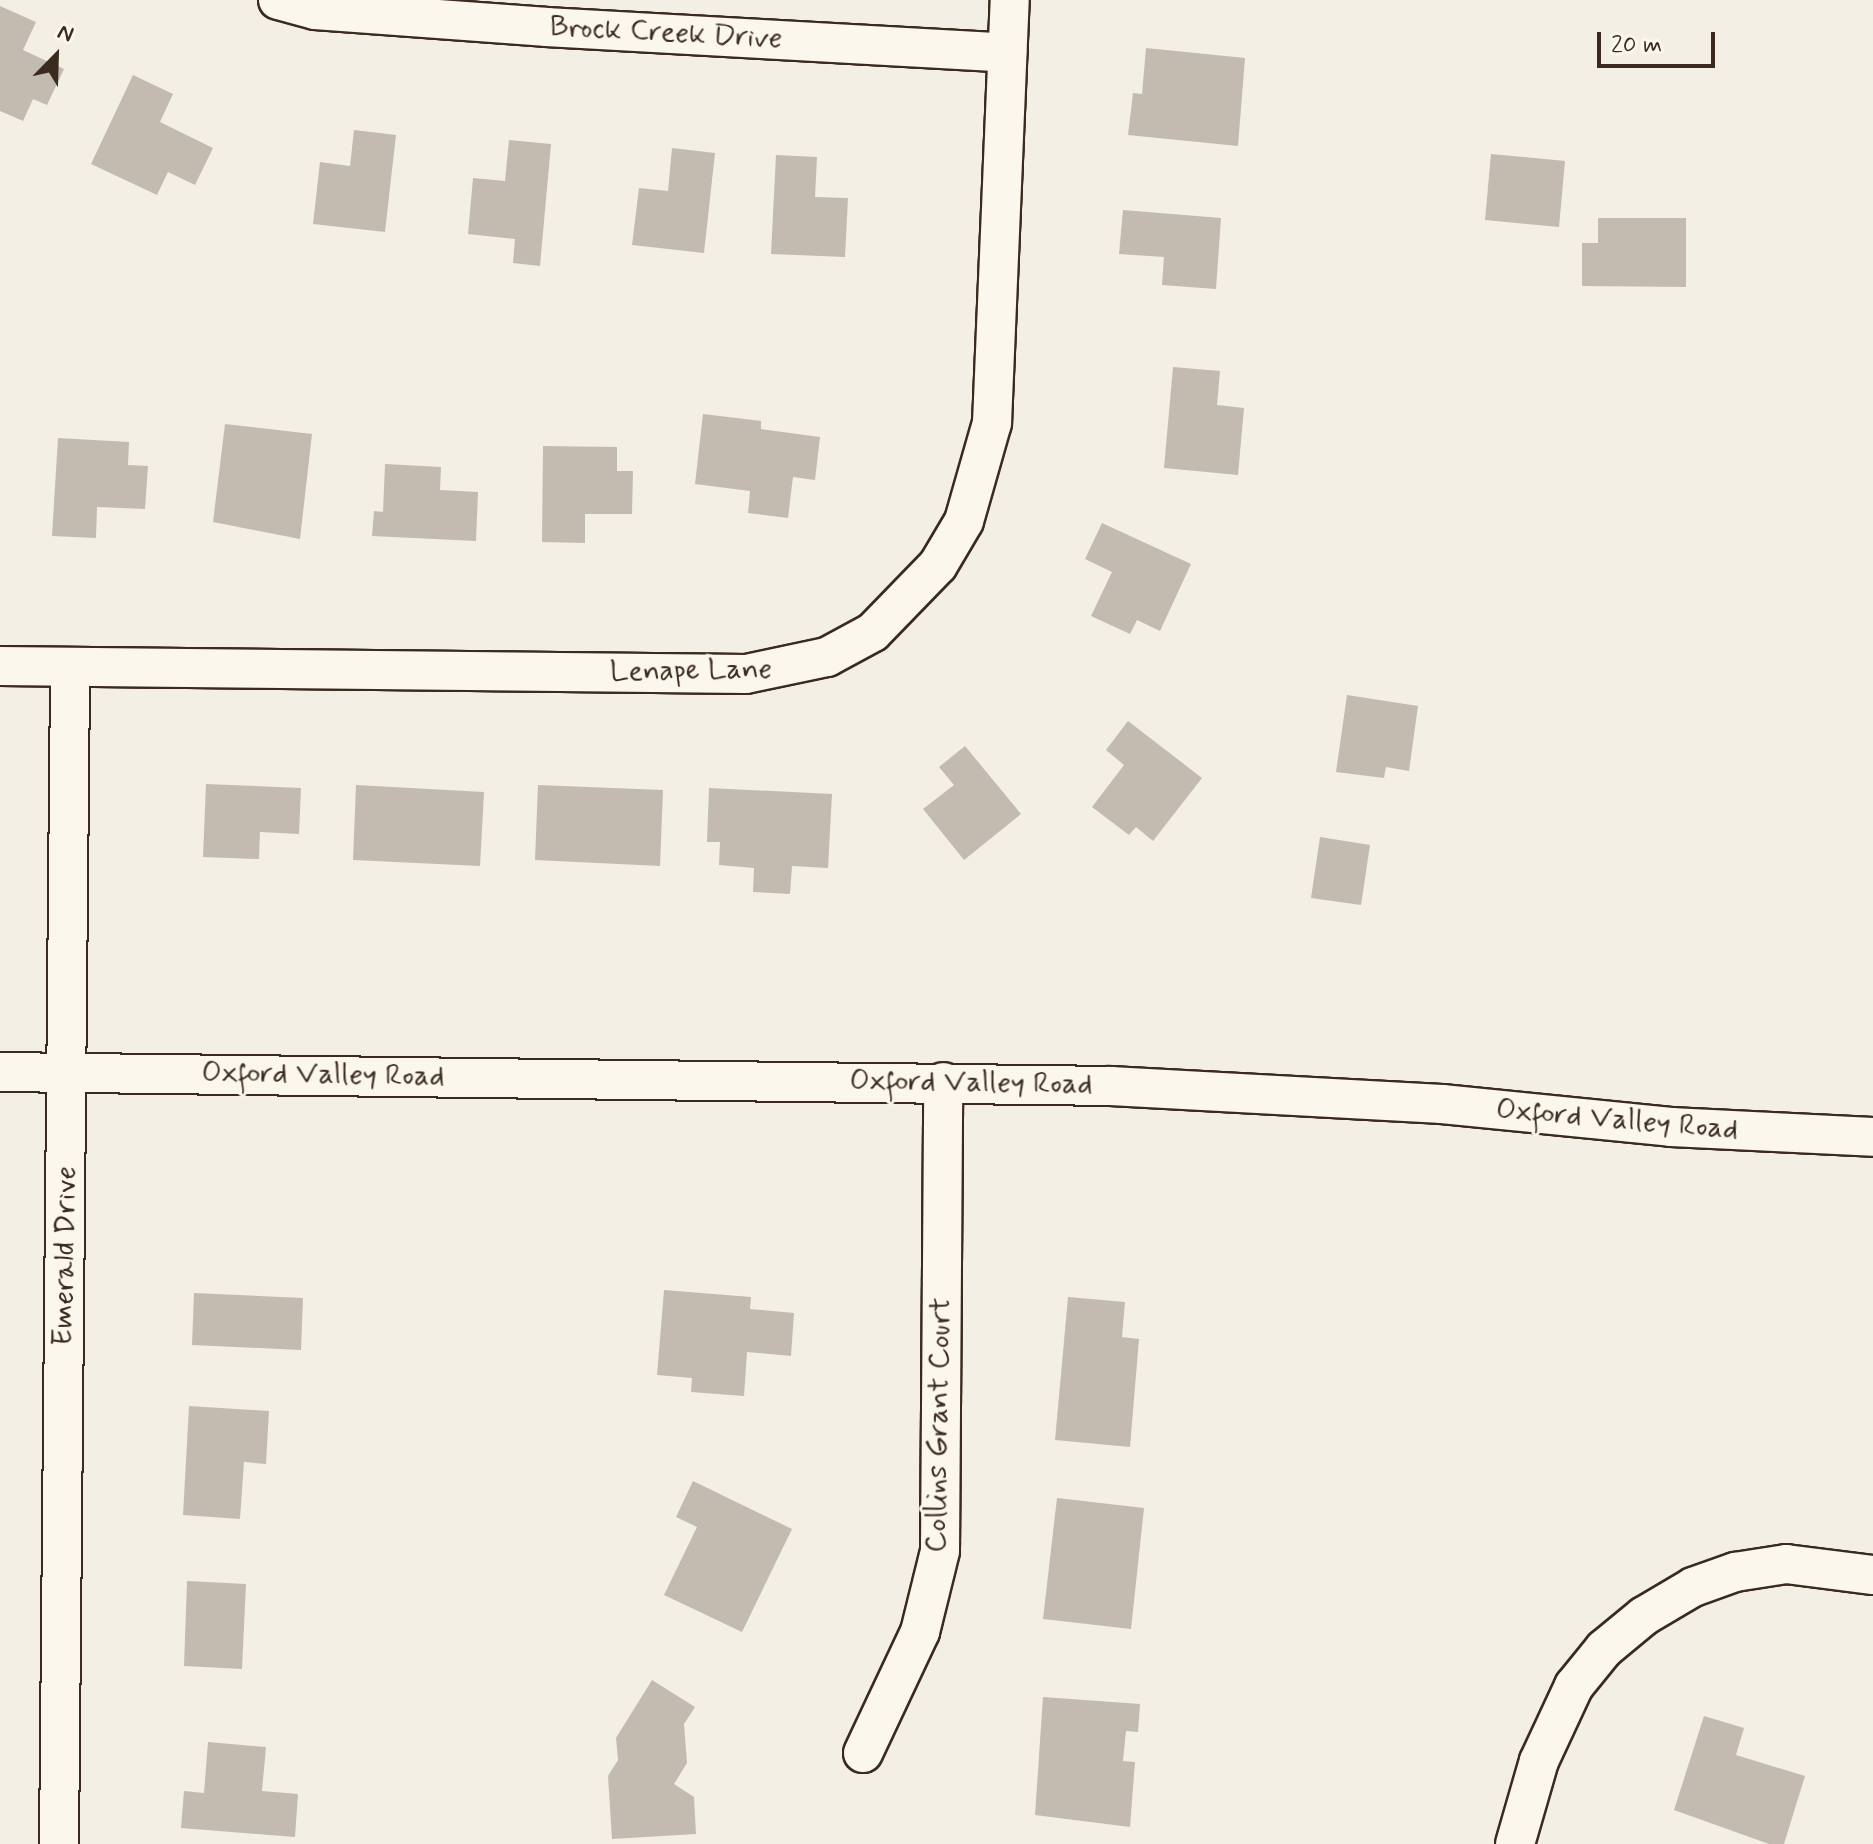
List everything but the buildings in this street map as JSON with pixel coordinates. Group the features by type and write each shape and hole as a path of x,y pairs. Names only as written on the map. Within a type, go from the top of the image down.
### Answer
{"street":[{"name":"Brock Creek Drive","path":"278,0 315,10 547,27 1007,53"},
{"name":"Lenape Lane","path":"70,667 746,674 827,657 873,632 938,565 964,521 980,478 992,423 1010,0"},
{"path":"0,666 70,667"},
{"name":"Emerald Drive","path":"59,1844 70,667"},
{"name":"Oxford Valley Road","path":"0,1072 943,1082 1223,1091 1442,1104 1671,1127 1873,1137"},
{"name":"Collins Grant Court","path":"863,1753 920,1632 940,1551 943,1082"},
{"path":"1515,1844 1539,1761 1574,1686 1604,1649 1644,1616 1693,1587 1735,1572 1786,1564 1873,1575"}]}
